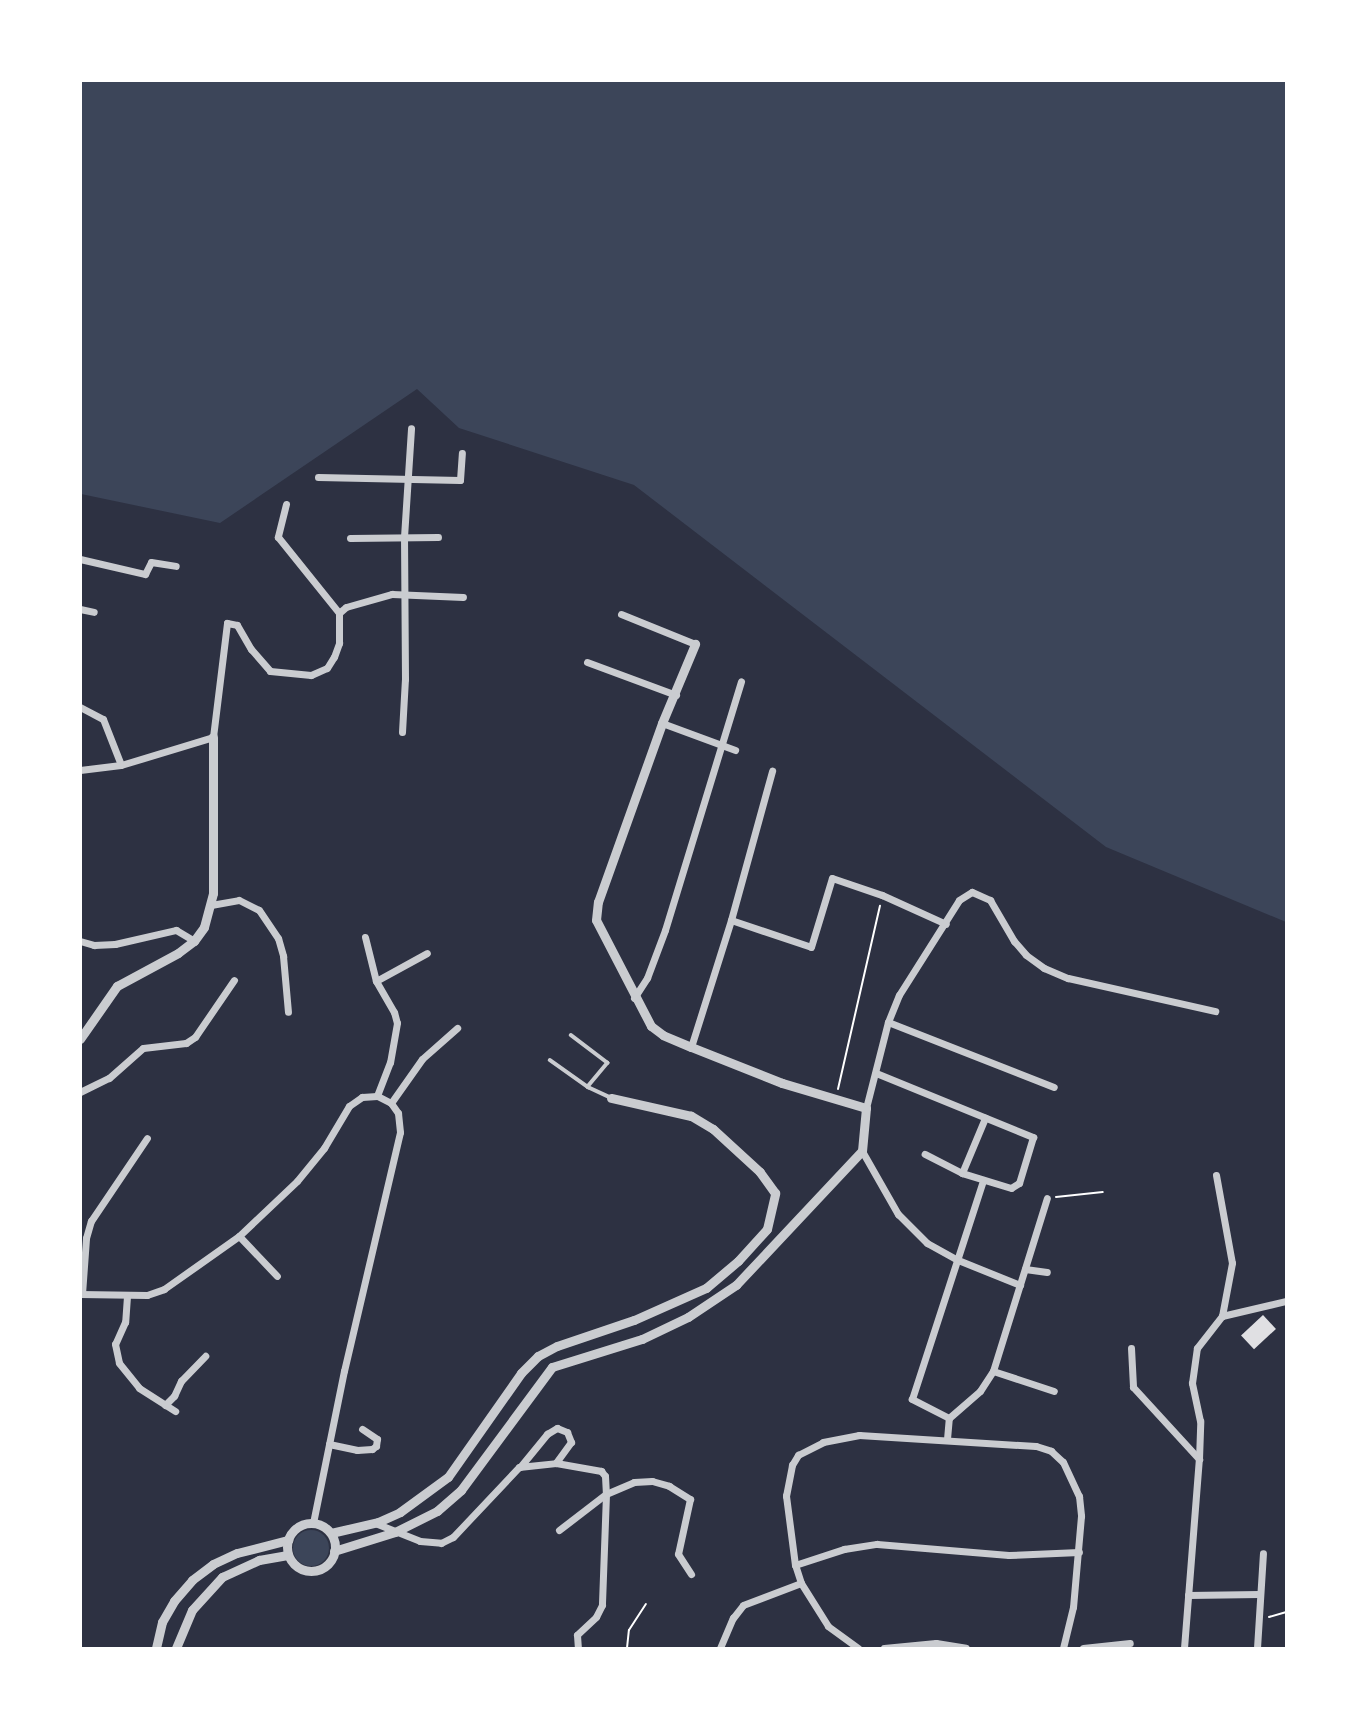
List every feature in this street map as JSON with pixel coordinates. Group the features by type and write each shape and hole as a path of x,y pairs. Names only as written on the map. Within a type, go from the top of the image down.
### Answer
{"street":[{"path":"402,732 404,537 411,428"},
{"path":"318,477 460,480 462,453"},
{"path":"286,504 278,537 340,614"},
{"path":"350,538 438,537"},
{"path":"80,559 145,574 151,562 176,566"},
{"path":"80,1040 117,986 194,941 211,905 213,737 227,624 237,625 251,649 270,671 312,675 327,668 334,657 339,643 340,614 346,607 405,593 463,597"},
{"path":"80,608 94,612"},
{"path":"621,614 695,644 676,695 662,723 596,912 596,920 634,998 651,1026 663,1035 691,1048 835,1100 866,1108"},
{"path":"587,662 676,695"},
{"path":"634,998 647,978 665,930 741,681"},
{"path":"80,707 103,719 121,765"},
{"path":"662,723 735,750"},
{"path":"80,770 121,765 213,737"},
{"path":"691,1048 731,920 772,771"},
{"path":"731,920 811,947 832,878 882,895 946,924"},
{"path":"1020,1285 958,1260 927,1243 898,1214 862,1150 866,1108 888,1022 913,971 946,924 959,900 972,892 990,900 1014,941 1026,955 1044,968 1068,978 1215,1011"},
{"path":"211,905 239,900 259,910 278,938 283,956 288,1012"},
{"path":"80,941 94,945 115,944 176,930 194,941"},
{"path":"365,937 376,981 394,1012 397,1023 390,1062 377,1096"},
{"path":"376,981 427,953"},
{"path":"80,1092 109,1079 143,1048 186,1042 195,1037 234,980"},
{"path":"888,1022 1054,1087"},
{"path":"391,1103 422,1059 457,1028"},
{"path":"876,1073 1030,1134 1034,1142 1016,1187 962,1173 925,1154"},
{"path":"147,1138 91,1221 86,1238 81,1294 147,1295 164,1289 239,1236 310,1167 349,1106 362,1097 377,1096 391,1103 400,1124 398,1144 313,1523"},
{"path":"331,1533 375,1522 408,1507 447,1477 521,1373 538,1356 580,1338 634,1320 706,1288 738,1261 766,1229 775,1193 769,1182 713,1129 691,1116 611,1098"},
{"path":"962,1173 985,1118"},
{"path":"334,1551 395,1532 437,1511 461,1490 552,1367 642,1339 717,1300 769,1253 862,1150"},
{"path":"1184,1648 1199,1459 1200,1422 1192,1383 1192,1363 1197,1348 1222,1316 1232,1263 1216,1175"},
{"path":"949,1418 912,1399 983,1180"},
{"path":"947,1439 949,1418 980,1391 993,1370 1047,1198"},
{"path":"239,1236 277,1276"},
{"path":"1025,1269 1047,1272"},
{"path":"127,1296 125,1322 115,1344 118,1363 139,1388 175,1411"},
{"path":"1222,1316 1286,1301"},
{"path":"580,1338 587,1355"},
{"path":"1131,1348 1133,1387 1199,1459"},
{"path":"165,1405 174,1396 181,1381 205,1356"},
{"path":"993,1370 1055,1391"},
{"path":"375,1522 420,1541 441,1543 453,1537 547,1434 556,1428 567,1432 570,1442 556,1463"},
{"path":"329,1444 357,1450 372,1449 376,1446 377,1439 362,1429"},
{"path":"858,1648 828,1626 801,1583 795,1565 786,1496 792,1465 799,1455 823,1442 859,1435 1036,1446 1051,1451 1063,1462 1079,1496 1079,1552 1073,1607 1063,1648"},
{"path":"519,1467 556,1463 601,1471 605,1476 607,1494 602,1605 596,1618 582,1627 578,1635 578,1648"},
{"path":"559,1530 607,1494 634,1482 652,1481 669,1486 686,1496 691,1504 678,1554 691,1574"},
{"path":"156,1648 162,1622 174,1601 192,1580 213,1564 237,1553 288,1540 299,1526 313,1523 325,1527 331,1533 334,1551 326,1566 315,1571 304,1570 294,1564 288,1555 288,1540"},
{"path":"795,1565 844,1549 877,1544 1009,1555 1079,1552"},
{"path":"1257,1648 1263,1552"},
{"path":"176,1648 192,1610 222,1577 259,1560 288,1555"},
{"path":"720,1648 733,1618 743,1605 801,1583"},
{"path":"1188,1595 1259,1594"},
{"path":"884,1648 936,1643 966,1648"},
{"path":"1083,1648 1130,1643"}],"lane":[{"path":"571,1035 608,1063 588,1087"},
{"path":"550,1060 588,1087 611,1098"}],"path":[{"path":"835,1100 882,895"},
{"path":"1047,1198 1104,1192"},
{"path":"627,1648 629,1630 646,1604"},
{"path":"1258,1618 1286,1612"}],"shaded area":[{"path":"81,80 1286,81 1286,922 1106,847 634,485 459,428 417,389 220,523 81,494"},
{"path":"311,1530 324,1535 329,1548 324,1561 311,1566 298,1561 293,1548 298,1535"}],"building":[{"path":"1263,1315 1276,1329 1254,1349 1241,1335"}]}
